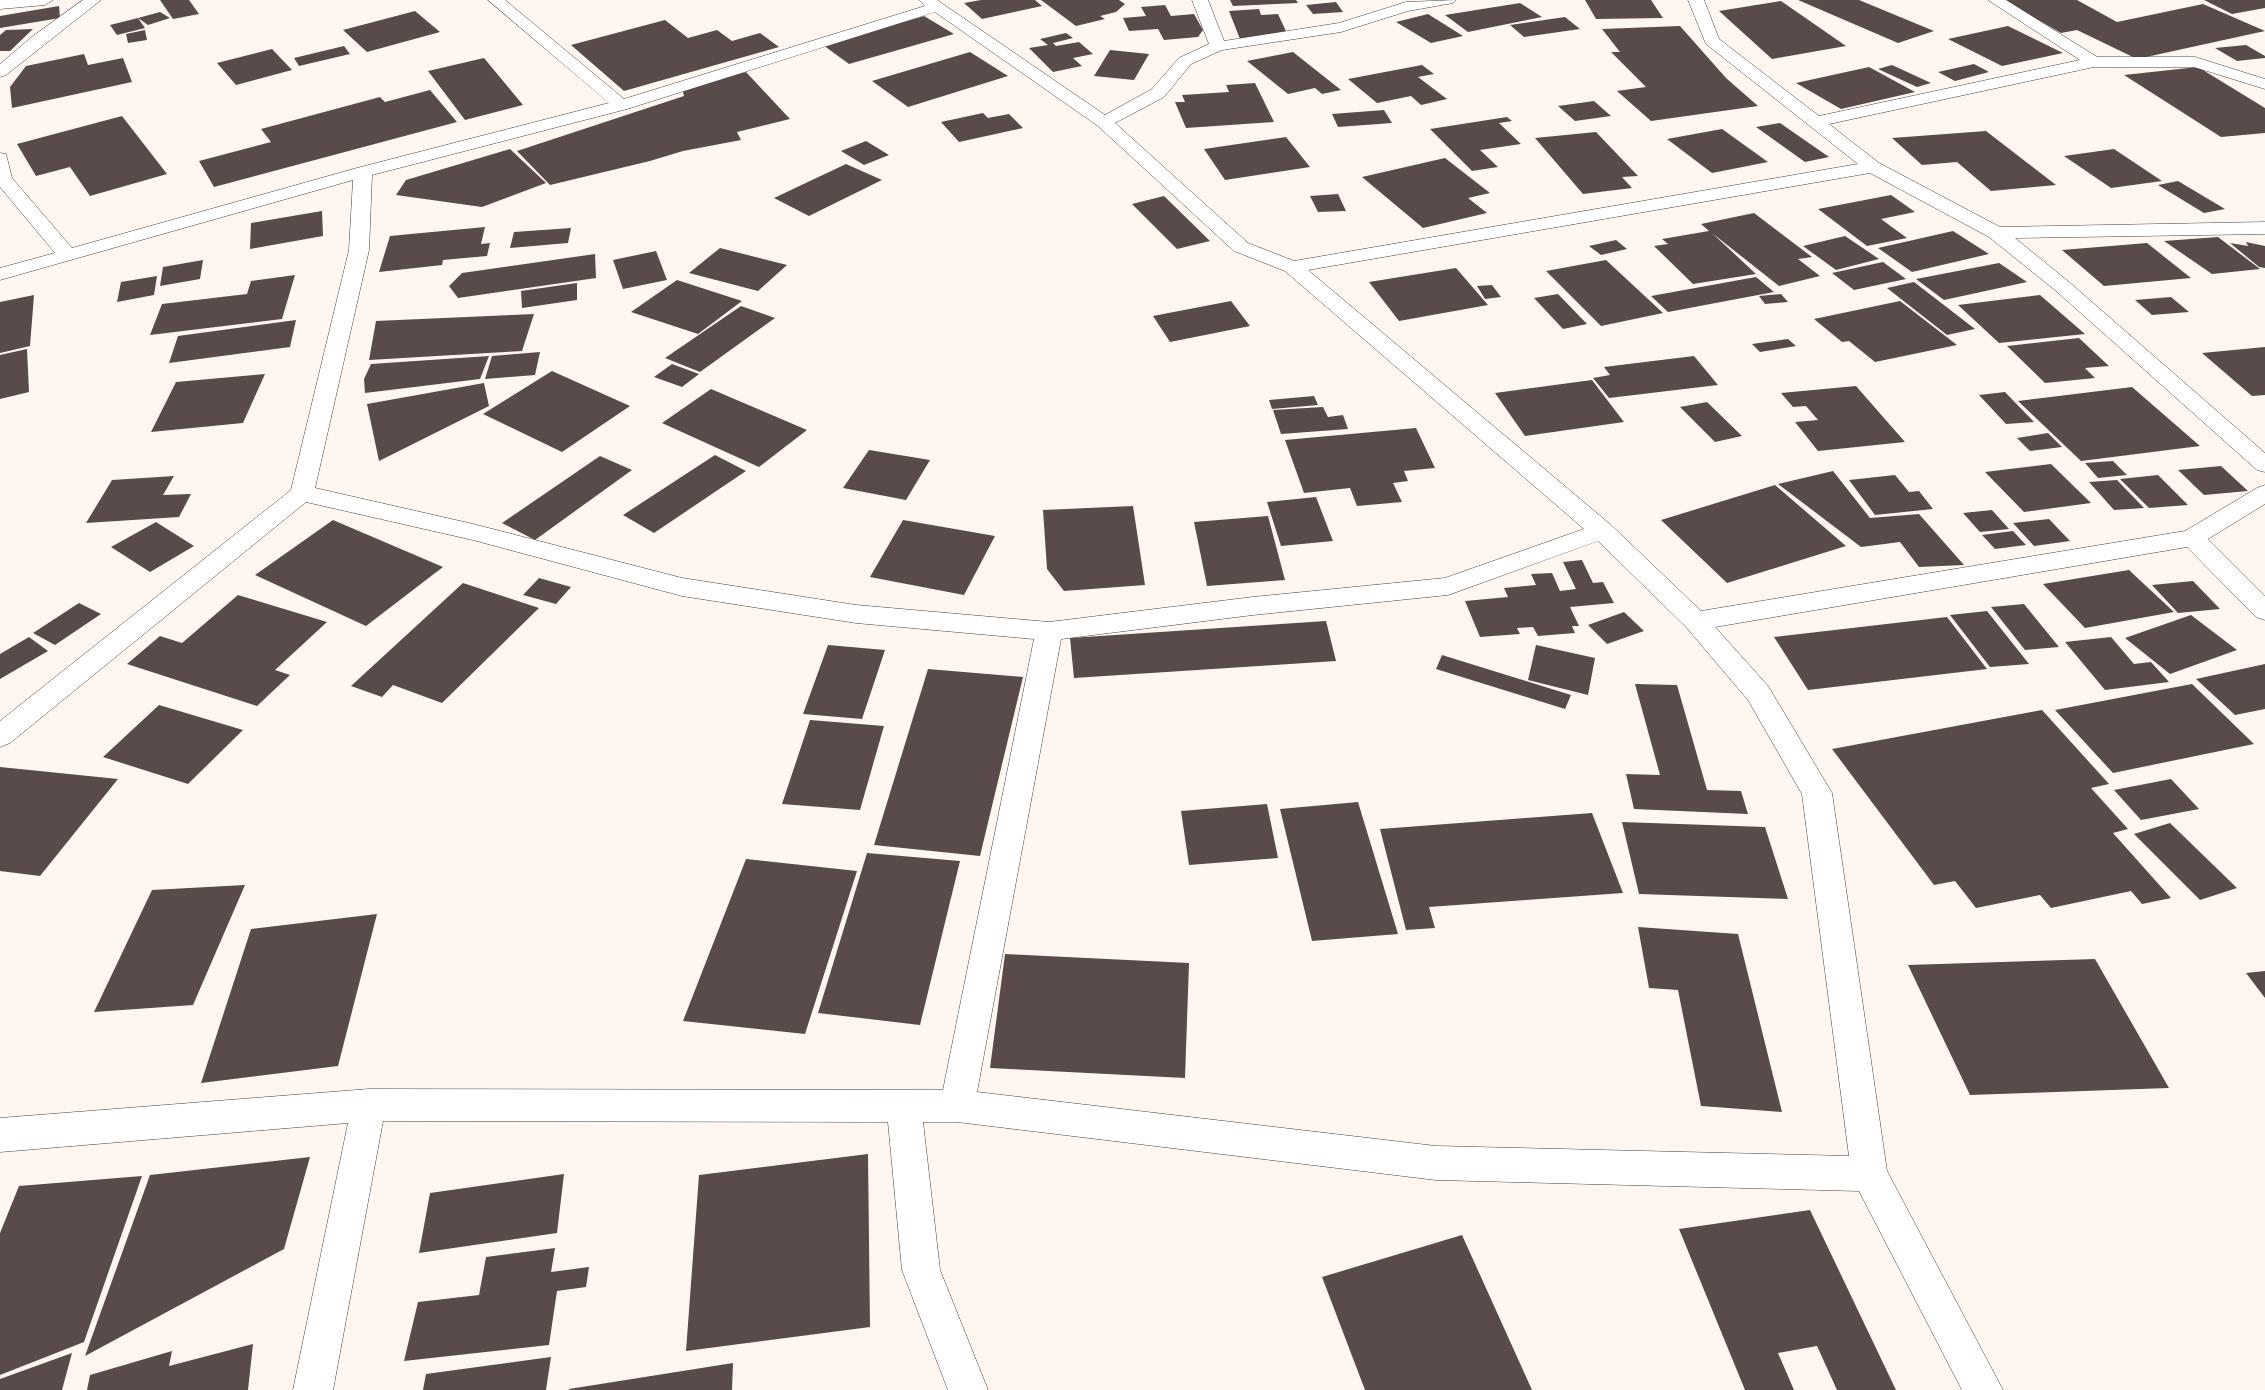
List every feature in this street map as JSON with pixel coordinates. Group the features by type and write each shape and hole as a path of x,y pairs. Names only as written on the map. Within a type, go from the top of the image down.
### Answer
{"street":[{"path":"0,4 45,0"},
{"path":"0,72 39,39 93,0"},
{"path":"496,0 621,105"},
{"path":"1200,0 1218,46"},
{"path":"1104,122 1158,93 1185,60 1218,46 1267,40 1341,27 1406,7 1448,0"},
{"path":"1696,0 1712,41 1873,167 1996,233 2062,286 2265,465"},
{"path":"1996,0 2094,62"},
{"path":"0,274 363,172 621,105 932,3 1104,122 1242,247 1292,267 1602,531 1695,621 1758,693 1817,793 1869,1174 1982,1390"},
{"path":"1816,122 2094,62 2195,62 2265,84"},
{"path":"0,158 3,179 68,256"},
{"path":"1292,267 1873,167"},
{"path":"0,736 302,493 358,250 363,172"},
{"path":"1996,233 2265,228"},
{"path":"302,493 472,532 682,587 856,614 1049,631 1253,606 1448,586 1602,531"},
{"path":"1695,621 2192,538 2265,493"},
{"path":"2192,538 2265,611"},
{"path":"956,1106 1049,631"},
{"path":"0,1135 370,1105 956,1106 1436,1162 1869,1174"},
{"path":"313,1390 370,1105"},
{"path":"904,1107 921,1270 968,1390"}],"building":[{"path":"160,0 189,0 199,14 173,19"},
{"path":"981,0 1035,0 1042,6 982,19 964,3"},
{"path":"1041,0 1119,0 1125,4 1116,12 1100,16 1105,19 1076,26"},
{"path":"1230,0 1296,0 1298,3 1233,6"},
{"path":"1585,0 1651,0 1663,18 1596,19"},
{"path":"1798,0 1859,0 1934,31 1898,43"},
{"path":"2003,0 2077,0 2117,22 2203,4 2265,31 2137,59 2077,30 2061,33"},
{"path":"2204,0 2265,0 2265,8 2232,14"},
{"path":"1781,1 1846,46 1772,59 1719,11"},
{"path":"1336,2 1343,12 1313,14 1306,5"},
{"path":"1520,3 1542,17 1468,32 1445,15"},
{"path":"1165,5 1171,16 1194,14 1203,30 1198,37 1164,40 1158,29 1129,31 1123,18 1146,16 1141,7"},
{"path":"59,6 60,18 0,28 0,16"},
{"path":"1259,9 1261,15 1278,14 1290,40 1240,39 1229,11"},
{"path":"415,11 440,32 367,52 343,30"},
{"path":"160,12 170,18 148,25 138,18"},
{"path":"1428,14 1463,36 1431,43 1396,22"},
{"path":"924,16 954,34 849,64 823,45"},
{"path":"1565,17 1580,29 1524,37 1510,25"},
{"path":"138,18 145,28 117,35 110,25"},
{"path":"665,20 688,38 717,30 732,41 760,33 779,47 624,91 571,45"},
{"path":"1680,26 1726,78 1758,106 1651,121 1617,91 1646,87 1611,52 1620,52 1602,29"},
{"path":"2008,26 2063,53 2002,66 1948,39"},
{"path":"33,29 10,51 0,51 0,35 6,30"},
{"path":"145,30 147,40 128,43 126,34"},
{"path":"1066,33 1073,38 1053,43 1056,46 1079,42 1093,54 1073,58 1082,66 1053,72 1029,48 1048,45 1040,39"},
{"path":"2246,45 2265,56 2265,58 2237,61 2215,48"},
{"path":"344,46 350,54 299,66 294,58"},
{"path":"272,49 292,70 236,85 217,63"},
{"path":"1110,50 1149,54 1134,80 1094,76"},
{"path":"970,52 1008,76 908,107 872,81"},
{"path":"1293,52 1341,90 1322,94 1315,88 1288,94 1247,61"},
{"path":"84,54 88,65 123,58 132,82 12,108 10,87 26,66"},
{"path":"484,58 523,105 465,120 428,71"},
{"path":"1974,64 1989,72 1955,81 1938,72"},
{"path":"1422,65 1434,74 1418,77 1447,99 1421,105 1411,96 1377,103 1348,79"},
{"path":"1892,65 1931,83 1917,87 1878,69"},
{"path":"1869,67 1915,92 1841,109 1796,83"},
{"path":"2198,67 2265,108 2265,133 2221,137 2124,75"},
{"path":"746,72 790,119 737,132 741,140 683,151 650,161 550,185 517,151 684,96 682,88"},
{"path":"1255,83 1274,122 1186,128 1175,102 1185,102 1182,95 1229,92 1226,85"},
{"path":"430,90 457,122 214,187 199,161 271,142 261,129 380,97 385,102"},
{"path":"1594,101 1611,116 1575,121 1558,106"},
{"path":"1384,110 1392,123 1338,127 1332,114"},
{"path":"983,113 988,118 1009,114 1023,128 959,142 941,122"},
{"path":"122,116 167,174 90,196 70,167 36,176 17,144"},
{"path":"1507,117 1512,121 1499,123 1521,144 1480,150 1498,167 1472,171 1430,129"},
{"path":"1780,123 1829,157 1805,162 1756,127"},
{"path":"1722,129 1768,162 1712,173 1667,139"},
{"path":"1986,131 2056,185 1991,191 1957,162 1922,165 1892,138"},
{"path":"1596,132 1638,176 1622,177 1632,188 1583,194 1535,138"},
{"path":"1286,137 1310,167 1225,180 1204,149"},
{"path":"866,141 889,155 864,165 841,151"},
{"path":"510,149 546,183 482,207 396,195 406,180"},
{"path":"2114,149 2162,181 2111,188 2064,156"},
{"path":"1445,158 1490,193 1468,198 1487,213 1423,228 1362,177"},
{"path":"846,164 882,180 809,216 774,198"},
{"path":"2178,181 2225,209 2204,213 2158,185"},
{"path":"1338,194 1346,211 1318,212 1310,196"},
{"path":"1891,195 1915,212 1881,219 1907,238 1867,246 1818,209"},
{"path":"1164,196 1210,241 1177,249 1132,204"},
{"path":"322,211 323,236 250,249 251,223"},
{"path":"1754,213 1812,257 1798,259 1820,276 1779,286 1712,233 1756,274 1693,284 1654,246 1668,244 1662,239 1709,231 1701,224"},
{"path":"485,227 481,244 490,243 487,256 443,260 442,265 379,272 390,236"},
{"path":"571,228 568,243 510,248 514,232"},
{"path":"1953,231 1989,254 1912,272 1878,248"},
{"path":"1845,236 1879,259 1836,270 1803,246"},
{"path":"2218,237 2260,269 2212,274 2164,241"},
{"path":"1616,240 1627,249 1601,255 1589,246"},
{"path":"2246,242 2265,246 2265,268 2259,267 2230,243 2248,246"},
{"path":"2147,243 2191,278 2104,286 2062,250"},
{"path":"720,248 787,265 758,291 689,273"},
{"path":"656,251 667,280 623,289 613,260"},
{"path":"595,254 596,278 458,298 449,286 462,273"},
{"path":"203,260 200,279 160,286 163,267"},
{"path":"1606,260 1663,313 1601,326 1546,271"},
{"path":"1883,262 1906,279 1854,290 1832,273"},
{"path":"1999,263 2027,282 1944,300 1916,279"},
{"path":"1456,268 1488,305 1399,321 1369,282"},
{"path":"295,275 282,319 150,335 162,304 247,294 251,281"},
{"path":"157,276 154,295 117,302 121,282"},
{"path":"1756,277 1774,292 1668,312 1651,296"},
{"path":"677,280 742,301 698,334 631,312"},
{"path":"1914,282 1975,329 1947,335 1887,288"},
{"path":"577,283 577,300 522,308 521,291"},
{"path":"1492,285 1501,297 1485,299 1477,286"},
{"path":"1558,294 1587,324 1563,329 1534,298"},
{"path":"1781,294 1788,302 1765,304 1759,296"},
{"path":"34,295 30,346 0,353 0,302"},
{"path":"2040,295 2085,334 1999,343 1958,305"},
{"path":"2171,297 2189,312 2152,315 2135,300"},
{"path":"1231,301 1250,326 1170,342 1153,316"},
{"path":"1900,301 1957,345 1875,362 1849,341 1842,342 1814,319"},
{"path":"741,306 775,318 700,372 665,358"},
{"path":"534,314 522,351 369,360 376,321"},
{"path":"296,320 290,347 169,363 178,336"},
{"path":"2079,338 2109,366 2085,368 2095,378 2045,383 2007,346"},
{"path":"1788,339 1796,346 1760,352 1752,344"},
{"path":"2265,347 2265,395 2252,396 2202,353"},
{"path":"27,349 29,392 0,399 0,355"},
{"path":"540,352 535,375 485,379 492,356"},
{"path":"489,356 480,379 365,393 364,379 371,364"},
{"path":"1694,356 1718,385 1609,398 1593,378 1610,375 1604,367"},
{"path":"672,364 699,374 682,387 654,377"},
{"path":"552,371 630,406 562,452 483,414"},
{"path":"265,374 243,423 151,432 176,382"},
{"path":"1592,380 1624,422 1525,436 1495,393"},
{"path":"484,383 489,406 379,461 367,404"},
{"path":"1856,386 1905,442 1818,451 1795,422 1818,420 1806,406 1793,407 1781,393"},
{"path":"2132,387 2200,446 2081,461 2018,401"},
{"path":"711,389 807,430 759,467 662,423"},
{"path":"2005,392 2034,422 2006,424 1979,395"},
{"path":"1314,396 1318,405 1272,409 1269,400"},
{"path":"1707,402 1742,436 1715,442 1680,407"},
{"path":"1323,407 1328,417 1343,415 1348,429 1281,434 1273,410"},
{"path":"1416,428 1435,468 1404,471 1408,481 1393,483 1402,502 1357,506 1350,488 1304,493 1285,440"},
{"path":"2048,433 2062,447 2030,451 2017,438"},
{"path":"869,450 930,460 906,500 843,488"},
{"path":"715,455 746,471 654,533 623,515"},
{"path":"600,456 632,470 535,540 502,523"},
{"path":"2113,461 2127,475 2098,478 2085,463"},
{"path":"2051,464 2091,503 2024,512 1985,472"},
{"path":"2221,466 2248,491 2204,495 2178,470"},
{"path":"1833,471 1870,518 1919,514 1964,565 1919,567 1900,542 1861,547 1778,484"},
{"path":"1895,475 1909,492 1919,491 1933,509 1875,515 1849,480"},
{"path":"2158,475 2188,505 2149,508 2120,479"},
{"path":"174,476 163,495 191,494 179,517 86,523 112,480"},
{"path":"2117,480 2144,508 2114,510 2089,482"},
{"path":"1775,485 1846,546 1727,583 1661,520"},
{"path":"1316,497 1333,541 1281,546 1267,502"},
{"path":"1133,506 1145,585 1064,591 1047,569 1043,510"},
{"path":"1992,510 2009,529 1980,532 1963,513"},
{"path":"1268,516 1285,580 1207,586 1194,522"},
{"path":"2049,519 2070,541 2034,546 2013,523"},
{"path":"333,520 443,567 366,626 255,575"},
{"path":"903,520 995,536 964,595 870,577"},
{"path":"156,522 194,546 150,572 111,547"},
{"path":"2013,531 2026,545 1995,549 1982,535"},
{"path":"1582,560 1593,583 1603,582 1614,603 1570,607 1579,626 1572,626 1575,633 1538,636 1533,627 1517,628 1520,634 1480,637 1465,601 1508,597 1504,588 1536,585 1531,574 1552,573 1560,591 1576,589 1563,562"},
{"path":"2129,570 2174,612 2085,628 2043,584"},
{"path":"539,578 571,587 556,604 523,595"},
{"path":"2193,581 2220,609 2178,613 2152,585"},
{"path":"463,583 539,608 442,703 393,685 382,697 351,686"},
{"path":"238,595 327,622 275,670 290,675 257,706 127,664 160,636 182,643"},
{"path":"79,603 101,614 55,645 33,633"},
{"path":"2024,604 2059,647 2025,650 1991,607"},
{"path":"1987,611 2029,664 1990,667 1950,615"},
{"path":"1624,612 1644,631 1607,644 1588,625"},
{"path":"2191,615 2237,650 2170,674 2125,638"},
{"path":"1947,617 1987,669 1808,690 1774,637"},
{"path":"1326,621 1336,661 1074,678 1070,638"},
{"path":"29,637 48,651 0,679 0,654"},
{"path":"2111,637 2134,664 2151,662 2169,682 2105,690 2065,642"},
{"path":"828,645 885,650 862,719 803,714"},
{"path":"1536,645 1595,658 1588,695 1528,680"},
{"path":"1442,655 1571,695 1565,709 1436,669"},
{"path":"2265,664 2265,709 2235,715 2196,679"},
{"path":"928,669 1023,677 980,856 874,845"},
{"path":"1635,684 1677,685 1707,790 1741,791 1748,814 1634,809 1626,774 1660,775"},
{"path":"2192,684 2254,744 2113,773 2055,710"},
{"path":"159,705 243,730 188,784 103,757"},
{"path":"2042,710 2109,784 2091,788 2128,829 2113,833 2171,898 2142,904 2131,891 2051,908 2040,895 1976,908 1955,881 1934,885 1832,749"},
{"path":"810,720 884,726 860,810 782,804"},
{"path":"0,767 118,779 40,876 0,871"},
{"path":"2171,779 2199,809 2141,820 2114,790"},
{"path":"1358,802 1398,934 1312,941 1280,809"},
{"path":"1267,804 1278,858 1189,865 1181,811"},
{"path":"1592,813 1623,893 1429,907 1435,928 1406,930 1380,829"},
{"path":"1622,822 1765,827 1788,899 1639,894"},
{"path":"2170,823 2237,888 2200,900 2134,834"},
{"path":"867,853 960,861 920,1025 818,1013"},
{"path":"746,859 857,871 805,1034 683,1021"},
{"path":"245,885 193,1005 94,1012 152,890"},
{"path":"377,914 338,1066 201,1083 251,929"},
{"path":"1638,927 1738,934 1782,1112 1701,1106 1678,990 1649,988"},
{"path":"1005,954 1189,963 1185,1078 990,1068"},
{"path":"2095,959 2169,1088 1970,1095 1908,965"},
{"path":"2265,971 2265,998 2246,973"},
{"path":"868,1154 870,1327 686,1351 699,1175"},
{"path":"310,1157 284,1249 85,1356 150,1175"},
{"path":"564,1174 557,1233 419,1253 430,1193"},
{"path":"142,1176 84,1342 0,1375 0,1233 19,1186"},
{"path":"1810,1210 1896,1390 1837,1390 1817,1346 1778,1353 1794,1390 1745,1390 1679,1229"},
{"path":"1462,1235 1532,1390 1365,1390 1322,1277"},
{"path":"555,1248 551,1272 589,1267 586,1287 557,1291 549,1345 404,1361 418,1302 479,1295 486,1257"},
{"path":"253,1344 248,1390 87,1390 90,1375 172,1351 169,1366"},
{"path":"72,1353 62,1390 0,1390 0,1379"},
{"path":"551,1357 546,1390 423,1390 426,1374"},
{"path":"733,1363 732,1390 569,1390 569,1389"}]}
